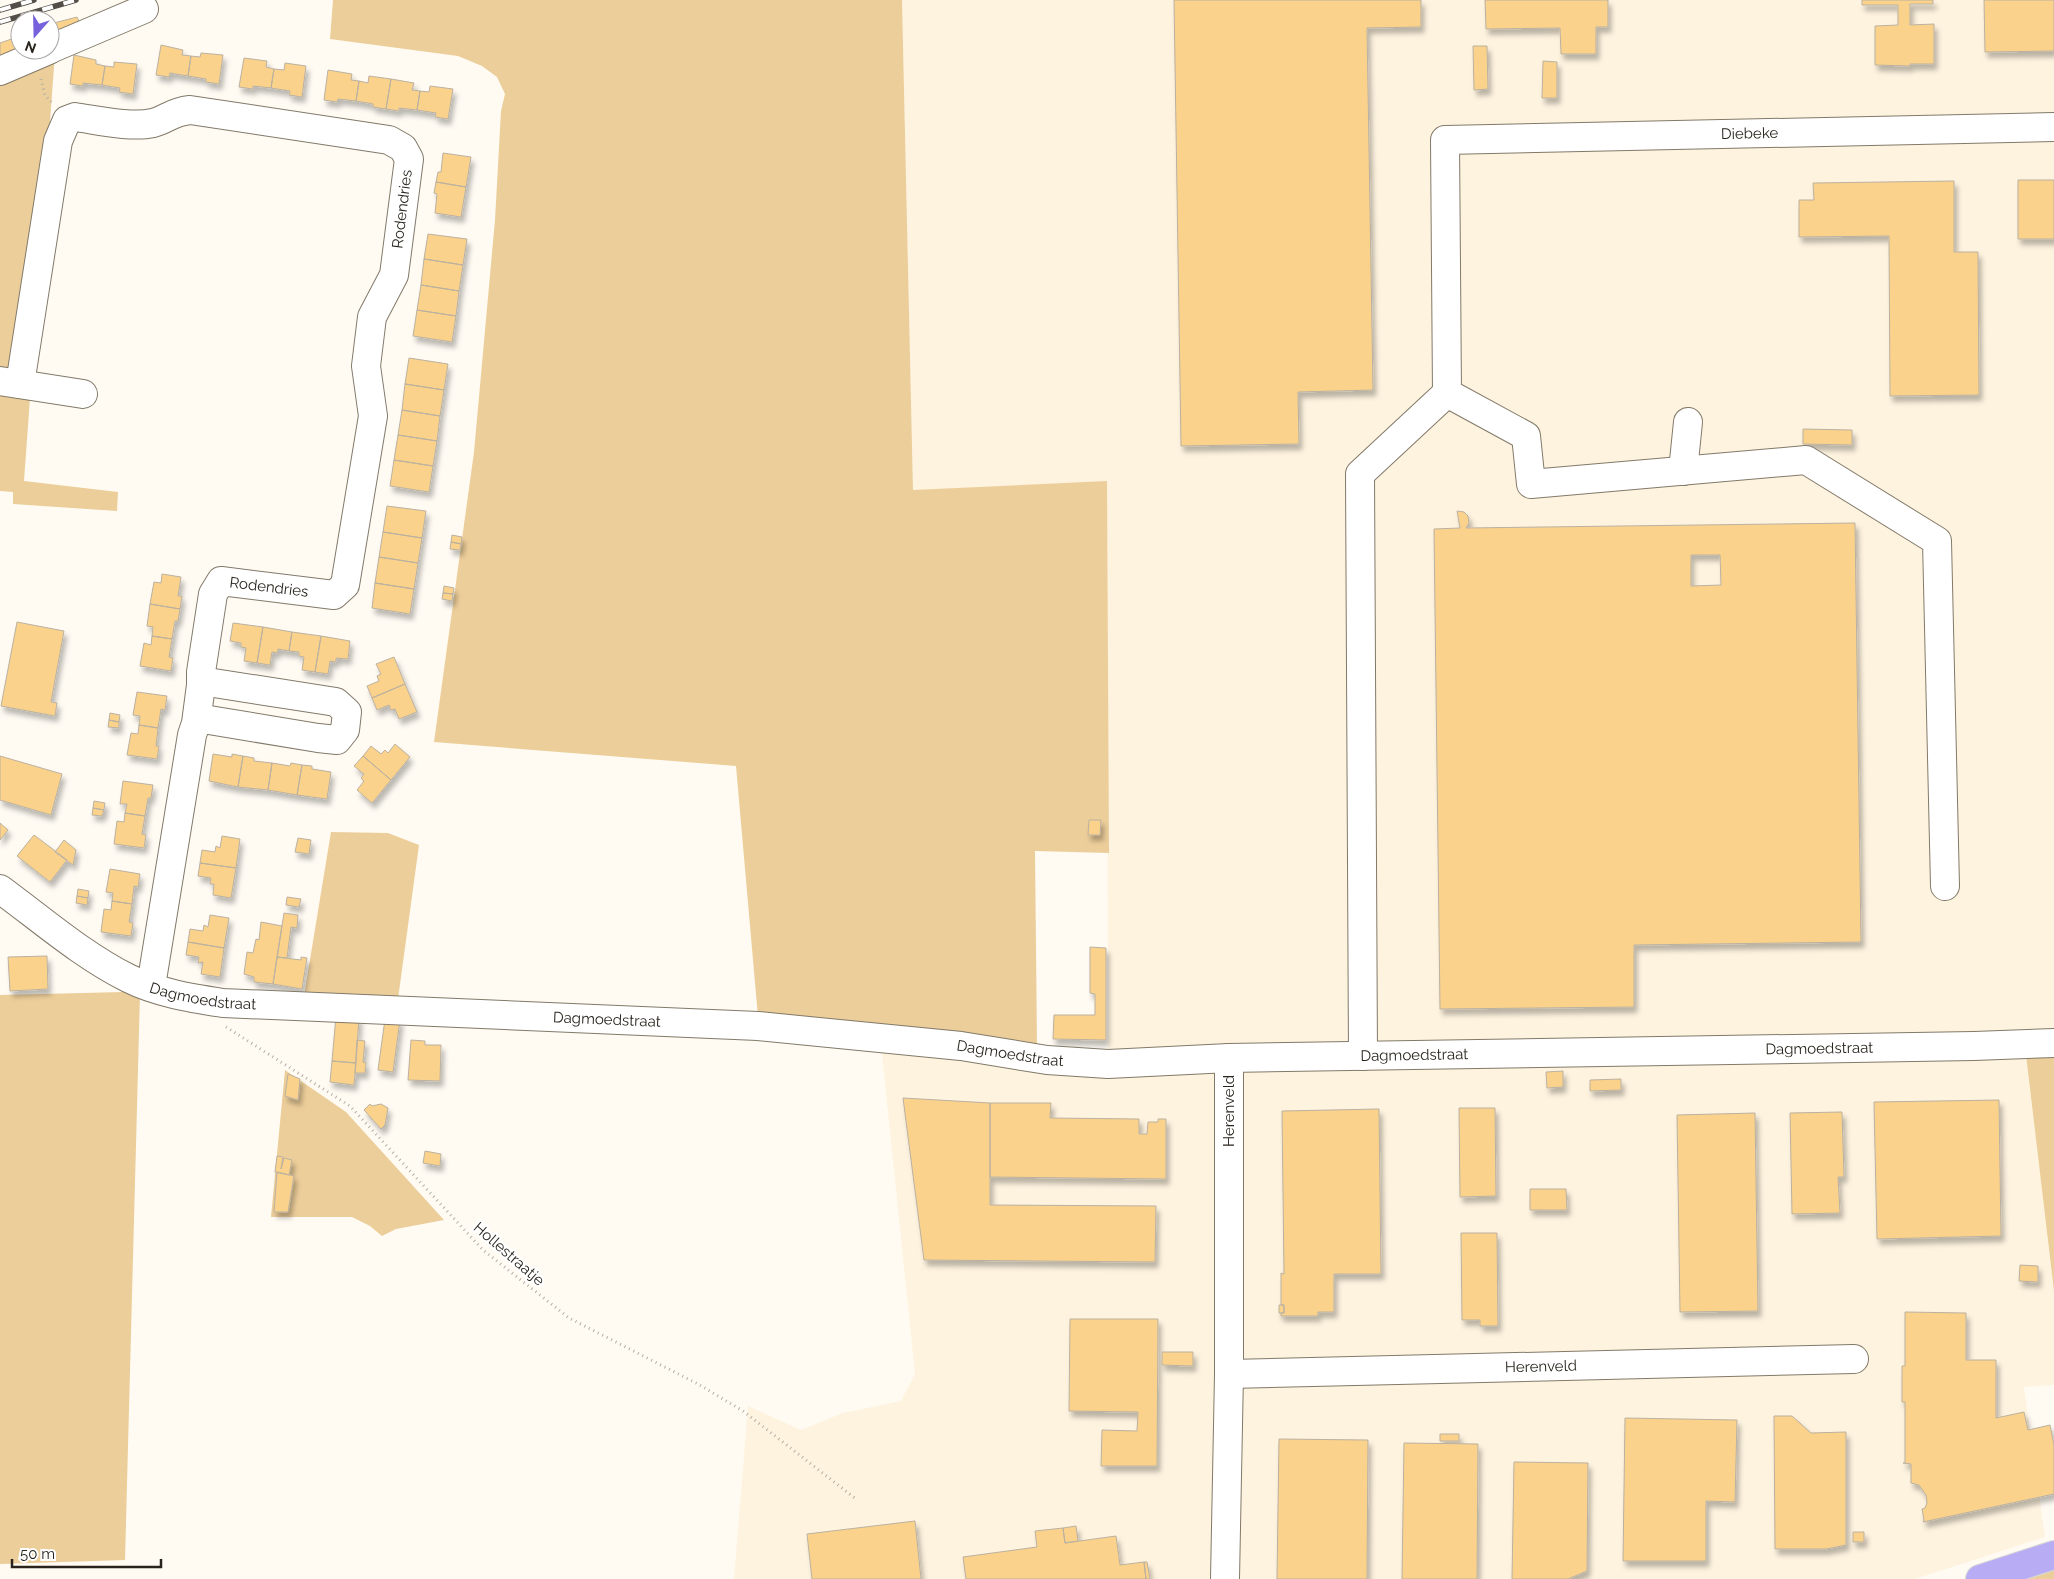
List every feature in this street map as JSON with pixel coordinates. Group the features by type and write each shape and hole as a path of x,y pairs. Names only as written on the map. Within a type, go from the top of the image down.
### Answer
{"main road":[{"path":"1980,1579 2054,1555"}],"street":[{"path":"60,45 144,8"},
{"path":"0,71 25,60"},
{"name":"Rodendries","path":"67,120 74,117 137,124 154,122 176,111 190,110 389,140 403,148 408,159 394,275 372,317 367,347 366,366 373,416 345,585 334,595 221,582 213,594 201,672 197,718 192,735 151,986"},
{"path":"67,120 58,141 10,382 83,394"},
{"name":"Diebeke","path":"1447,393 1445,140 2054,127"},
{"path":"1363,1056 1360,474 1447,393 1526,436 1531,484 1806,460 1937,540 1945,886"},
{"path":"1683,471 1688,422"},
{"path":"197,718 337,740 345,730 347,712 336,702 201,681"},
{"name":"Dagmoedstraat","path":"0,888 90,956 129,979 172,995 223,1003 758,1026 960,1046 1047,1060 1108,1064 1229,1058 2054,1043"},
{"name":"Herenveld","path":"1225,1579 1229,1374 1229,1058"},
{"name":"Herenveld","path":"1229,1374 1854,1359"}],"path":[{"path":"42,60 40,76 45,95 67,120"},
{"name":"Hollestraatje","path":"221,1024 350,1106 483,1250 569,1318 698,1384 744,1411 856,1499"}],"shaded area":[{"path":"333,0 902,0 913,490 1107,481 1109,853 1035,851 1037,1045 758,1017 736,766 434,742 474,452 495,220 501,111 505,94 497,77 482,66 458,56 330,39"},
{"path":"902,0 2054,0 2054,1028 1807,1039 1108,1049 1107,482 913,491"},
{"path":"39,60 54,60 24,481 118,492 117,511 13,504 13,492 0,491 0,77"},
{"path":"331,832 388,833 419,845 398,999 304,996"},
{"path":"123,992 140,994 125,1560 0,1564 0,995"},
{"path":"881,1044 946,1050 2026,1055 2054,1291 2054,1385 2024,1387 2045,1537 1915,1579 734,1579 748,1406 801,1430 843,1413 901,1401 915,1374"},
{"path":"2054,1054 2054,1291 2026,1055"},
{"path":"285,1070 346,1112 444,1220 396,1229 382,1236 370,1226 352,1217 271,1217"},
{"path":"2054,1569 2054,1579 2023,1579"}],"building":[{"path":"1174,0 1421,0 1421,27 1367,28 1373,390 1298,392 1299,444 1181,446"},
{"path":"1485,0 1608,0 1608,27 1596,27 1596,54 1561,54 1560,28 1486,29"},
{"path":"1862,0 1933,0 1933,4 1910,4 1910,25 1934,24 1934,64 1910,64 1910,66 1875,65 1875,26 1898,25 1898,5 1862,5"},
{"path":"1984,0 2054,0 2054,51 1985,52"},
{"path":"77,17 82,28 60,37 60,21"},
{"path":"10,40 10,56 0,62 0,43"},
{"path":"161,45 183,50 182,55 191,56 188,76 170,73 169,77 156,75"},
{"path":"1473,46 1487,46 1488,89 1474,90"},
{"path":"201,53 223,55 219,84 206,82 206,79 188,76 191,56 200,57"},
{"path":"74,55 96,60 96,64 105,66 102,85 83,83 83,86 70,84"},
{"path":"244,58 267,61 266,67 274,69 271,88 253,86 253,89 239,87"},
{"path":"1543,61 1557,62 1557,98 1542,98"},
{"path":"114,62 137,64 133,94 119,92 120,88 102,85 105,66 114,67"},
{"path":"285,63 306,66 302,97 289,95 290,91 271,88 274,69 284,70"},
{"path":"328,70 352,74 351,80 359,81 356,101 338,99 337,102 324,100"},
{"path":"369,76 391,79 386,109 356,101 359,81 368,83"},
{"path":"391,79 414,83 412,90 420,91 417,110 399,108 399,111 386,109"},
{"path":"430,86 453,89 448,119 435,117 436,113 417,110 420,91 429,92"},
{"path":"443,153 471,157 466,187 436,182 438,172 441,172"},
{"path":"2018,180 2054,180 2054,239 2018,239"},
{"path":"1954,181 1954,252 1978,252 1979,395 1890,396 1889,236 1799,237 1799,200 1814,200 1813,183"},
{"path":"436,182 466,187 461,217 435,213 437,194 434,193"},
{"path":"428,234 467,239 463,265 424,259"},
{"path":"424,259 463,265 459,291 421,285"},
{"path":"421,285 459,291 456,316 417,310"},
{"path":"417,310 456,316 452,342 413,336"},
{"path":"409,358 448,364 444,390 405,384"},
{"path":"405,384 444,390 440,416 402,410"},
{"path":"402,410 440,416 437,441 398,435"},
{"path":"1803,429 1852,430 1852,445 1803,444"},
{"path":"398,435 437,441 433,466 394,460"},
{"path":"394,460 433,466 429,492 390,486"},
{"path":"387,506 426,511 422,538 383,532"},
{"path":"1457,511 1464,512 1468,516 1469,523 1466,528 1855,523 1861,942 1634,945 1634,1007 1440,1009 1434,529 1460,528","holes":["1691,555 1720,555 1721,585 1691,586"]},
{"path":"383,532 422,538 418,563 379,557"},
{"path":"452,535 462,537 461,544 451,542"},
{"path":"451,542 461,544 460,550 450,549"},
{"path":"379,557 418,563 414,589 375,583"},
{"path":"162,574 181,577 178,596 182,596 180,609 150,604 154,582 161,583"},
{"path":"375,583 414,589 410,614 372,608"},
{"path":"444,586 454,588 453,594 443,593"},
{"path":"443,593 453,594 452,601 442,599"},
{"path":"150,604 180,609 178,621 175,621 172,639 152,636 153,627 147,626"},
{"path":"17,622 64,631 51,702 57,703 55,716 1,706"},
{"path":"233,623 263,627 257,663 244,661 246,648 241,647 241,643 230,641"},
{"path":"263,627 292,632 289,651 278,649 277,653 272,652 270,665 257,663"},
{"path":"292,632 321,636 315,672 302,670 304,657 299,656 299,652 289,651"},
{"path":"152,636 172,639 169,657 173,658 171,671 140,666 144,643 151,645"},
{"path":"321,636 350,641 348,659 336,658 336,662 330,661 328,674 315,672"},
{"path":"394,657 405,684 372,698 367,686 379,681 377,676 381,674 376,664"},
{"path":"405,684 417,712 399,719 395,709 391,710 389,705 377,710 372,698"},
{"path":"137,692 167,696 165,710 161,709 158,728 139,725 140,716 133,715"},
{"path":"110,713 120,715 119,722 109,720"},
{"path":"109,720 119,722 119,728 108,727"},
{"path":"139,725 158,728 156,746 159,746 157,759 127,755 131,733 138,734"},
{"path":"395,744 410,757 391,780 363,756 371,746 381,754 385,750 388,753"},
{"path":"213,754 232,757 232,754 243,756 238,787 209,781"},
{"path":"0,756 62,774 51,815 0,800"},
{"path":"243,756 254,758 254,761 272,763 268,790 238,787"},
{"path":"363,756 391,780 372,803 357,790 364,781 361,778 364,774 354,766"},
{"path":"272,763 290,766 291,763 302,765 297,795 268,790"},
{"path":"302,765 312,766 312,769 331,772 327,799 297,795"},
{"path":"123,781 153,785 151,798 148,798 145,816 125,813 127,804 120,804"},
{"path":"94,801 105,803 104,810 93,808"},
{"path":"93,808 104,810 102,816 92,815"},
{"path":"125,813 145,816 142,834 146,835 144,848 114,844 117,821 124,822"},
{"path":"1089,820 1101,820 1100,835 1088,835"},
{"path":"0,823 8,830 0,840"},
{"path":"34,835 67,860 50,882 17,856"},
{"path":"222,836 240,839 236,868 200,863 202,850 215,852 216,846 220,848"},
{"path":"298,838 311,840 309,854 295,852"},
{"path":"64,840 76,850 73,865 55,852"},
{"path":"200,863 236,868 231,898 213,895 214,884 210,884 211,878 198,876"},
{"path":"110,869 140,874 138,887 134,886 132,904 112,901 113,893 106,892"},
{"path":"78,889 89,891 88,898 77,896"},
{"path":"77,896 88,898 87,905 76,903"},
{"path":"287,897 301,899 299,907 286,905"},
{"path":"112,901 132,904 129,922 133,923 131,936 101,932 104,909 111,910"},
{"path":"284,913 298,915 297,928 291,927 287,958 277,957"},
{"path":"210,915 229,918 224,948 188,942 190,929 203,931 204,925 208,927"},
{"path":"261,922 282,926 273,984 254,982 254,977 244,974 247,952 253,953 256,939 259,940"},
{"path":"188,942 224,948 220,977 201,974 203,962 198,963 199,957 186,955"},
{"path":"1090,947 1106,948 1106,1040 1053,1039 1054,1015 1095,1015 1095,994 1090,993"},
{"path":"47,956 48,989 10,991 8,957"},
{"path":"277,957 301,960 301,957 307,958 302,989 273,984"},
{"path":"336,1016 359,1017 356,1063 332,1061"},
{"path":"385,1019 400,1020 393,1072 378,1070"},
{"path":"357,1040 365,1041 363,1062 366,1063 365,1073 355,1073"},
{"path":"411,1040 425,1041 425,1045 441,1045 440,1081 408,1080"},
{"path":"332,1061 356,1063 354,1085 330,1082"},
{"path":"1563,1071 1563,1087 1547,1088 1546,1072"},
{"path":"288,1074 300,1079 298,1100 285,1096"},
{"path":"1621,1079 1621,1090 1590,1091 1590,1080"},
{"path":"903,1098 990,1103 990,1205 1156,1206 1155,1262 924,1260"},
{"path":"1999,1100 2001,1236 1877,1239 1874,1102"},
{"path":"990,1103 1051,1103 1050,1118 1139,1119 1139,1134 1147,1134 1148,1122 1158,1122 1158,1119 1166,1119 1166,1179 990,1177"},
{"path":"370,1104 372,1106 381,1104 388,1108 385,1125 381,1129 364,1110"},
{"path":"1459,1108 1495,1108 1496,1196 1460,1197"},
{"path":"1379,1109 1381,1274 1334,1274 1334,1312 1318,1312 1318,1316 1281,1316 1281,1313 1284,1313 1284,1305 1281,1305 1281,1273 1284,1274 1282,1111"},
{"path":"1842,1112 1844,1177 1838,1177 1840,1213 1792,1214 1790,1113"},
{"path":"1755,1113 1758,1311 1680,1312 1677,1115"},
{"path":"425,1151 441,1154 440,1166 423,1163"},
{"path":"277,1156 283,1157 281,1169 284,1158 292,1160 289,1175 275,1172"},
{"path":"277,1172 294,1176 288,1212 274,1212"},
{"path":"1530,1189 1566,1189 1567,1210 1530,1210"},
{"path":"1461,1233 1497,1233 1498,1326 1480,1326 1480,1320 1462,1320"},
{"path":"2020,1265 2038,1266 2038,1282 2019,1281"},
{"path":"1279,1305 1284,1305 1284,1313 1279,1313"},
{"path":"1905,1312 1966,1313 1966,1360 1996,1360 1996,1418 2024,1412 2028,1430 2050,1425 2054,1445 2054,1494 1923,1522 1922,1509 1925,1508 1927,1503 1926,1495 1919,1485 1911,1483 1911,1464 1903,1463 1905,1463 1905,1402 1902,1402 1902,1366 1905,1366"},
{"path":"1070,1319 1158,1319 1157,1466 1101,1466 1102,1430 1137,1431 1138,1412 1069,1411"},
{"path":"1162,1352 1193,1352 1193,1366 1162,1365"},
{"path":"1774,1416 1792,1416 1811,1433 1846,1432 1846,1545 1826,1549 1775,1549"},
{"path":"1625,1418 1737,1420 1735,1502 1706,1501 1706,1561 1623,1561"},
{"path":"1440,1434 1459,1434 1459,1441 1440,1441"},
{"path":"1279,1439 1368,1440 1367,1579 1277,1579"},
{"path":"1404,1443 1478,1444 1477,1579 1402,1579"},
{"path":"1514,1462 1588,1463 1587,1571 1568,1579 1512,1579"},
{"path":"915,1521 921,1579 812,1579 807,1534"},
{"path":"1076,1526 1078,1541 1065,1543 1063,1528"},
{"path":"1063,1528 1065,1543 1116,1536 1120,1565 1144,1562 1146,1579 966,1579 963,1557 1037,1547 1035,1531"},
{"path":"1853,1532 1864,1532 1864,1542 1853,1542"},
{"path":"1144,1562 1147,1562 1150,1579 1146,1579"}],"railway":[{"path":"0,10 34,0"},
{"path":"0,22 76,0"}]}
